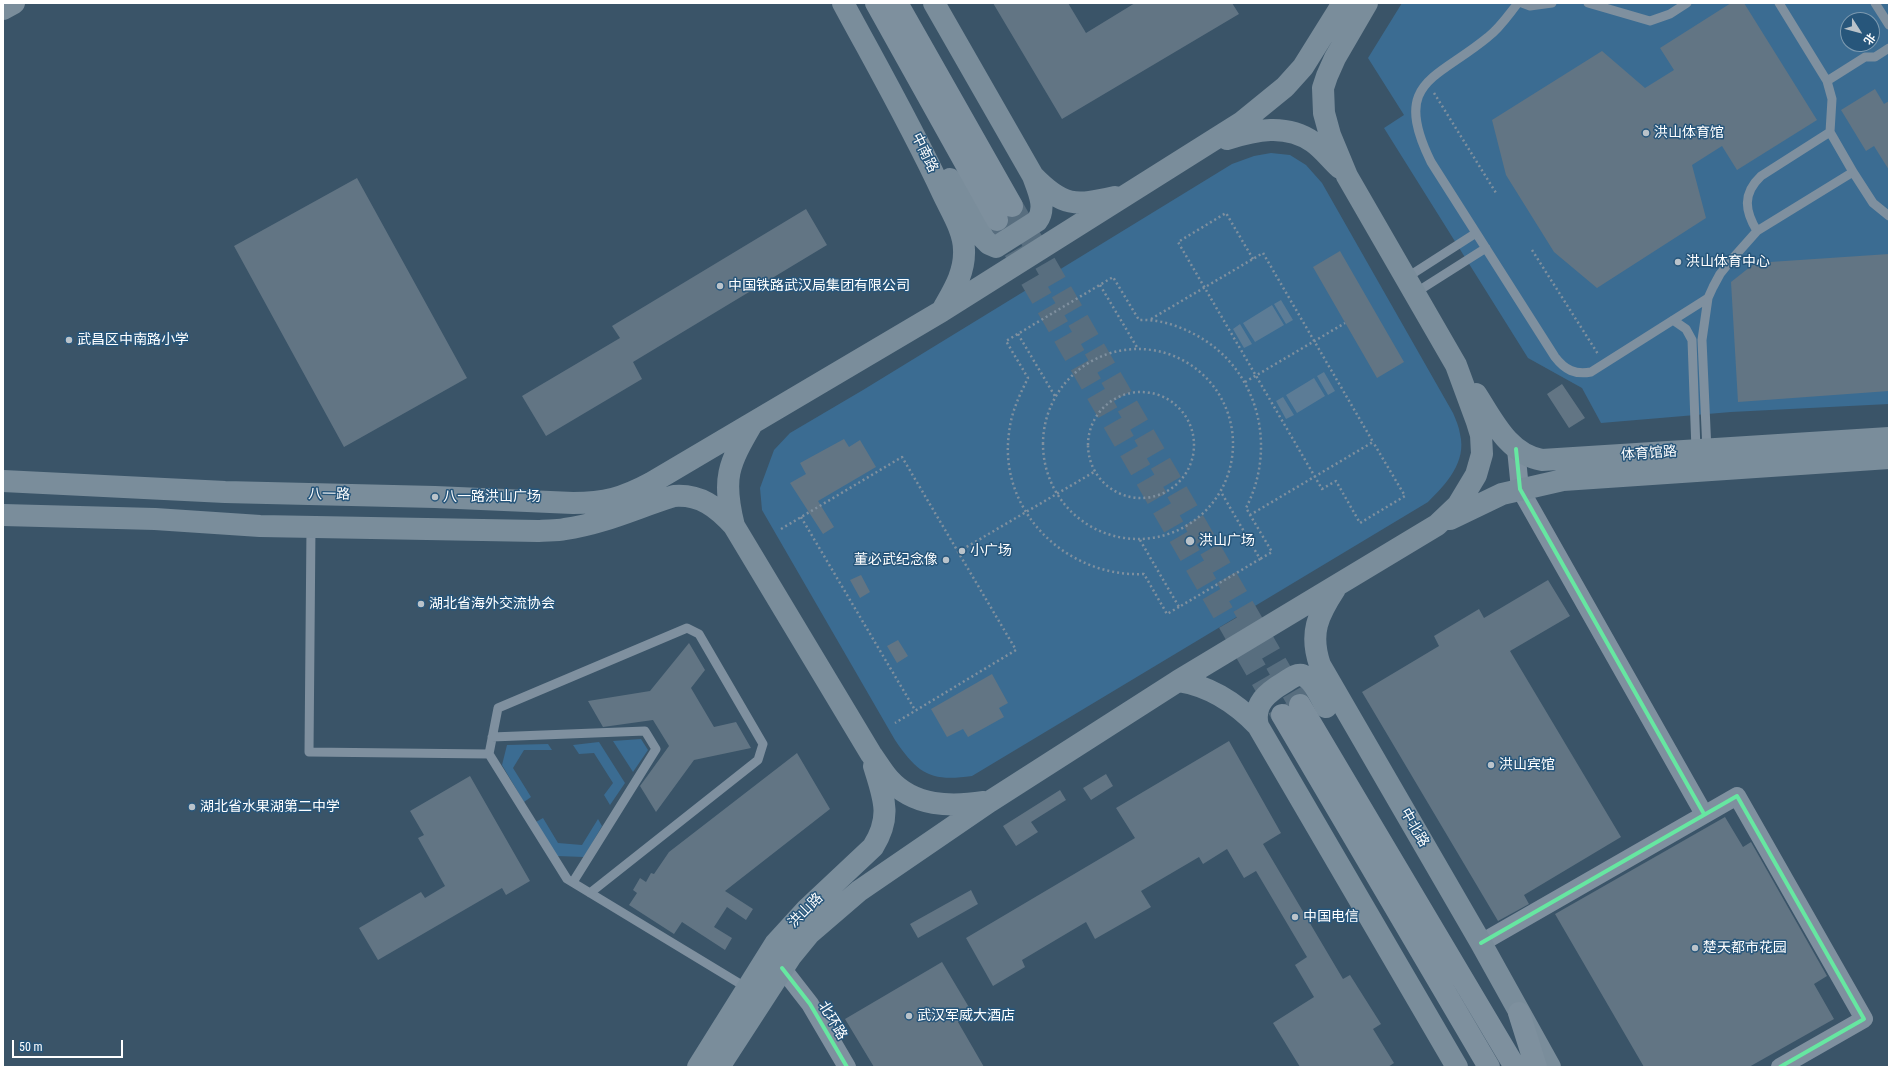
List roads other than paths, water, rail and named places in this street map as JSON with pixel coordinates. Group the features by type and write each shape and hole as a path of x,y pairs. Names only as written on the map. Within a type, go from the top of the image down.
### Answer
{"main road":[{"path":"3,9 14,3"},
{"name":"中南路","path":"843,3 922,148 961,233 964,259 960,276 942,310"},
{"path":"876,3 1004,213 897,3"},
{"path":"922,148 939,159 984,239 994,246 1000,245 1037,221 1040,216 1041,203 1033,176 934,3"},
{"path":"1209,144 1242,122 1285,87 1316,48 1343,3"},
{"path":"1367,3 1335,58 1325,82 1322,101 1330,135 1347,176 1456,365 1481,435 1482,454 1476,475 1466,495 1437,525"},
{"path":"1209,144 1248,132 1266,129 1295,133 1313,142 1347,176"},
{"name":"八一路","path":"3,481 226,492 434,497 573,503 609,501 626,496 651,483 753,423 942,310 1209,144"},
{"path":"1033,176 1056,196 1076,203 1088,203 1130,194"},
{"name":"体育馆路","path":"1456,365 1505,438 1516,449 1536,459 1550,461 1889,438"},
{"path":"734,526 727,496 728,475 735,454 753,423"},
{"name":"体育馆路","path":"1437,525 1502,494 1563,480 1889,458"},
{"path":"3,515 155,519 260,526 506,531 565,530 612,518 663,499 684,495 703,500 715,507 734,526 871,754 890,780 901,789 937,805 954,806 989,802"},
{"name":"洪山路","path":"719,1067 782,968 810,934 833,912 892,867 989,802 1178,681 1437,525"},
{"name":"中北路","path":"1338,584 1317,621 1315,644 1320,665 1481,943 1550,1067"},
{"path":"1258,726 1256,715 1261,701 1273,689 1299,675 1306,677 1313,684 1334,722 1360,734"},
{"path":"1178,681 1200,686 1218,694 1243,712 1258,726 1457,1067"},
{"path":"1489,1067 1291,710 1515,1067"},
{"name":"洪山路","path":"698,1067 775,944 790,926 873,847 878,838 884,821 885,803 871,754"},
{"path":"1519,1013 1536,1067"}],"street":[{"path":"1516,449 1520,489 1704,814"},
{"path":"1481,943 1737,796 1864,1019 1780,1067"},
{"name":"北环路","path":"782,968 810,1004 847,1067"}],"lane":[{"path":"1518,3 1489,37 1438,72 1428,83 1418,98 1415,108 1418,130 1431,162 1560,364 1565,368 1578,373 1591,372 1708,298"},
{"path":"1522,3 1530,6 1552,3"},
{"path":"1588,3 1650,21 1670,14 1687,3"},
{"path":"1779,3 1826,81 1832,99 1830,132 1873,203 1889,216"},
{"path":"1875,3 1886,15 1889,26"},
{"path":"1826,81 1865,57 1875,57 1889,48"},
{"path":"1757,231 1747,210 1747,199 1754,184 1761,176 1830,132"},
{"path":"1702,451 1702,340 1708,298 1720,274 1757,231 1853,172"},
{"path":"1410,286 1476,233"},
{"path":"1410,286 1486,248"},
{"path":"1673,320 1686,329 1692,340 1702,451"},
{"path":"311,526 309,752 488,754"},
{"path":"590,893 758,760 764,744 699,634 687,628 498,708 488,754 567,879 573,882 590,893 748,988"},
{"path":"492,737 645,731 656,749 573,882"}],"tunnel":[{"path":"1012,206 1300,705"},
{"path":"998,222 1282,715"}],"place":[{"name":"洪山体育馆","path":"1646,133"},
{"name":"洪山体育中心","path":"1678,262"},
{"name":"中国铁路武汉局集团有限公司","path":"720,286"},
{"name":"武昌区中南路小学","path":"69,340"},
{"name":"八一路洪山广场","path":"435,497"},
{"name":"洪山广场","path":"1190,541"},
{"name":"小广场","path":"962,551"},
{"name":"董必武纪念像","path":"946,560"},
{"name":"湖北省海外交流协会","path":"421,604"},
{"name":"洪山宾馆","path":"1491,765"},
{"name":"湖北省水果湖第二中学","path":"192,807"},
{"name":"中国电信","path":"1295,917"},
{"name":"楚天都市花园","path":"1695,948"},
{"name":"武汉军威大酒店","path":"909,1016"}]}
